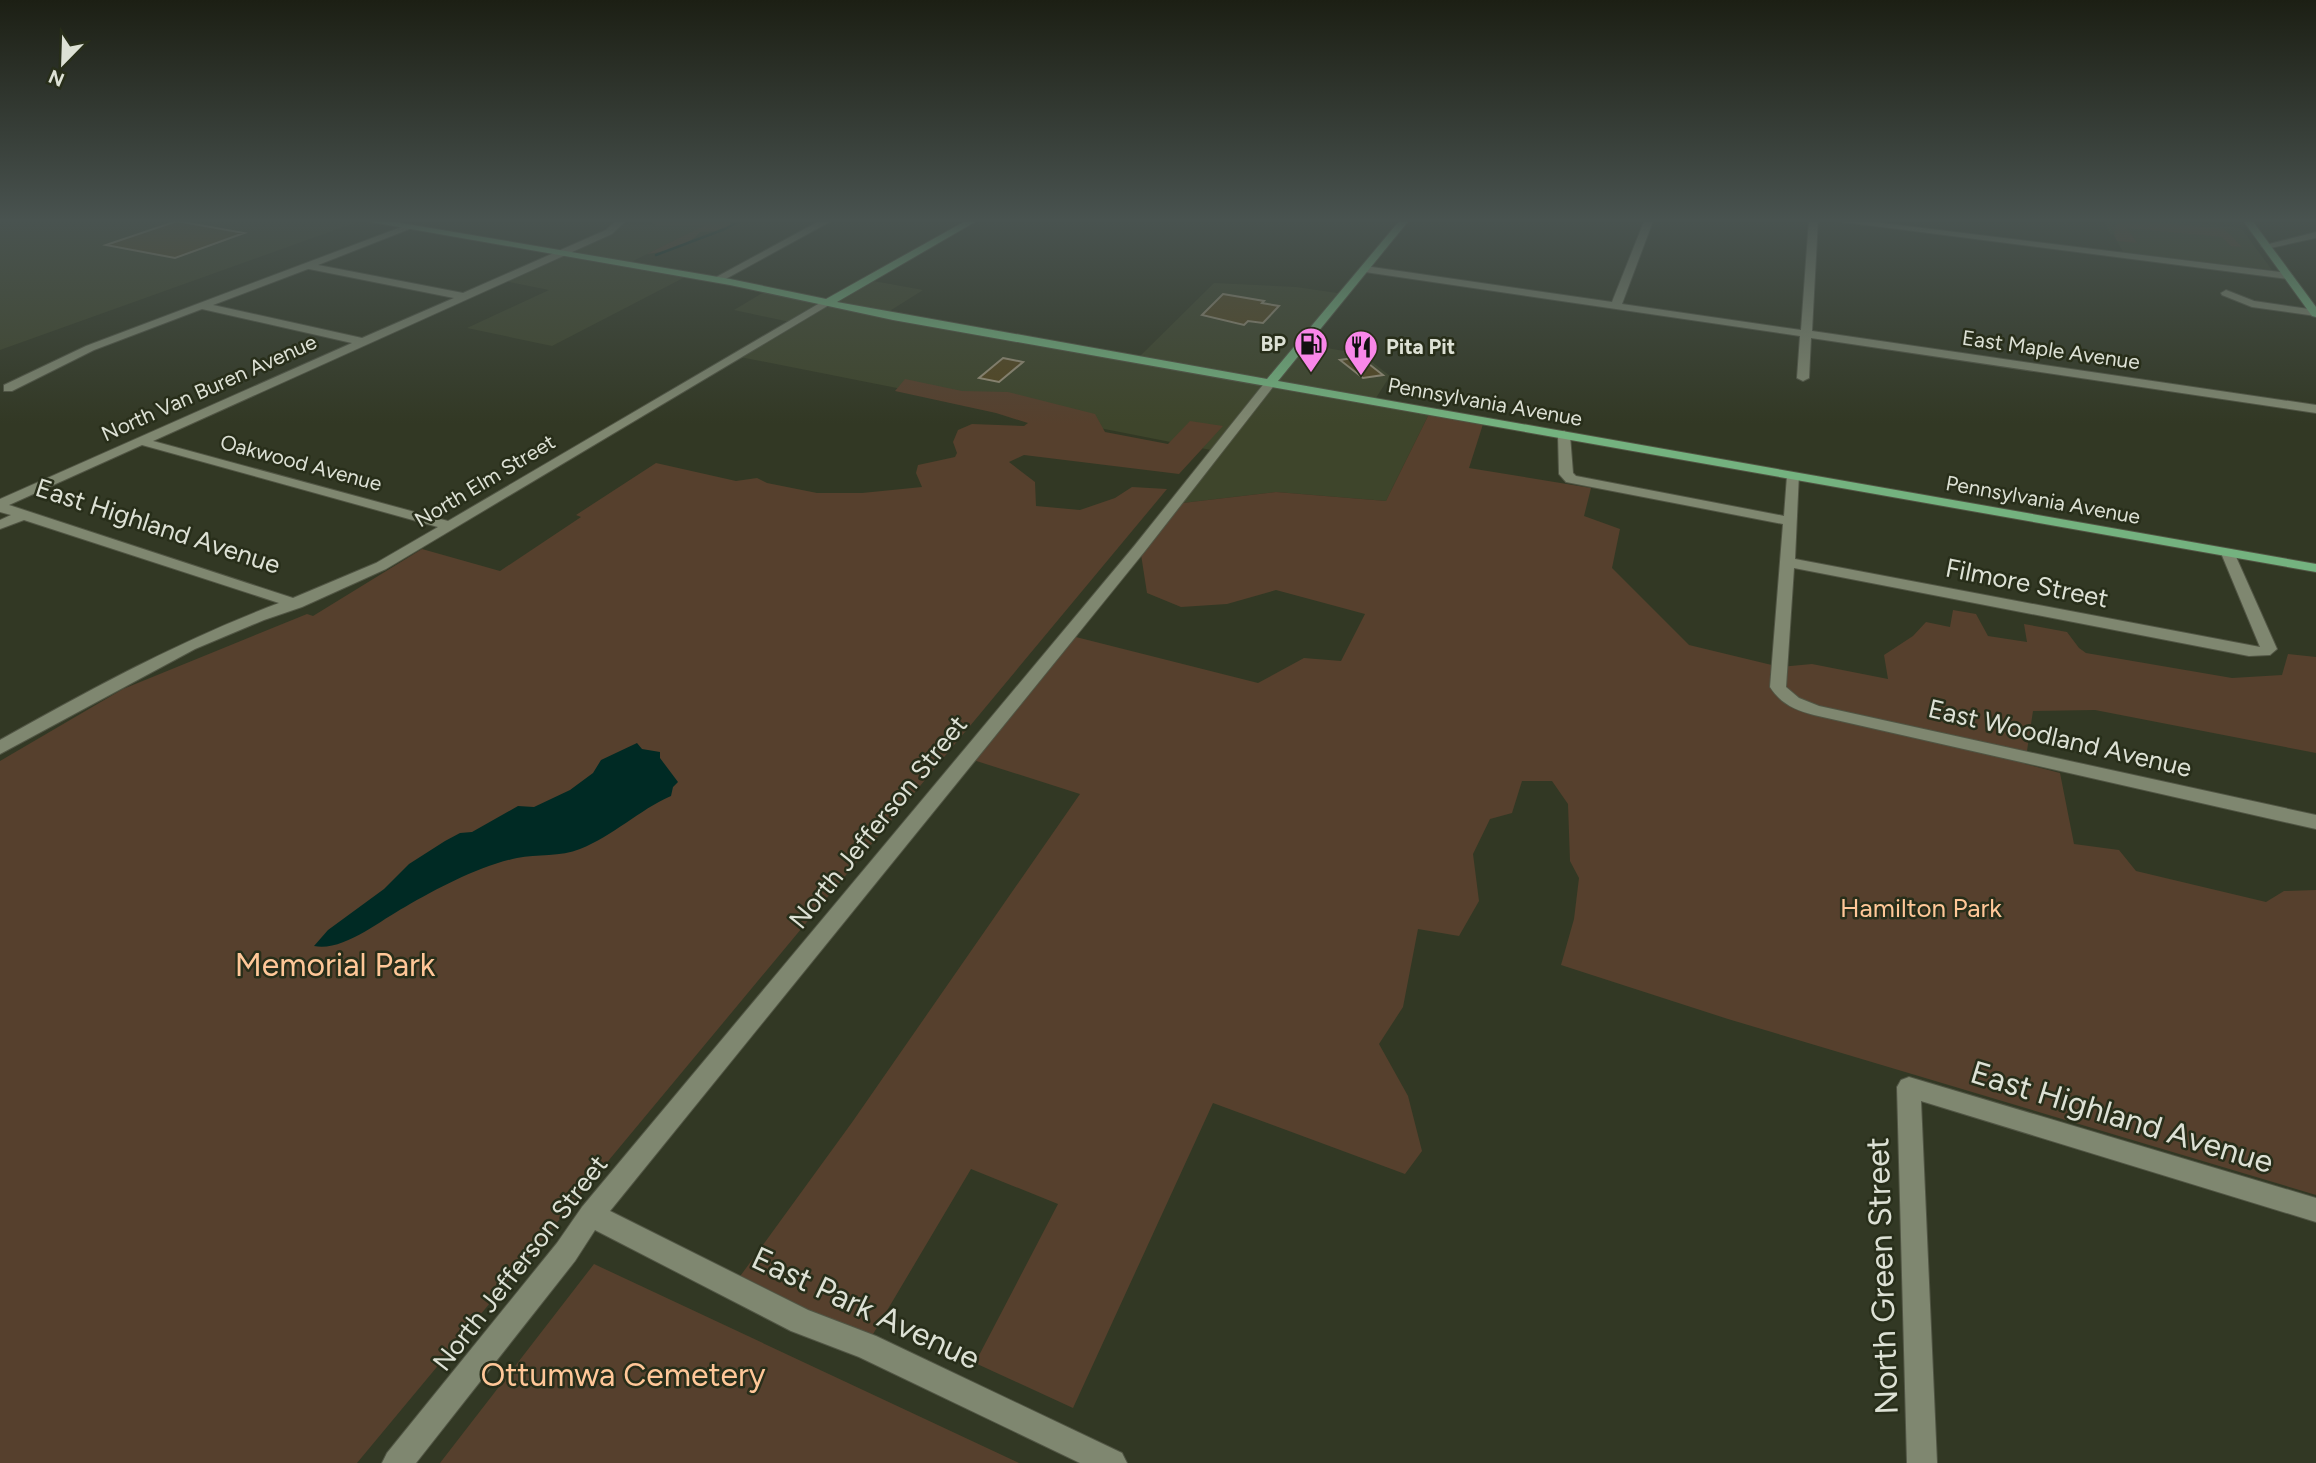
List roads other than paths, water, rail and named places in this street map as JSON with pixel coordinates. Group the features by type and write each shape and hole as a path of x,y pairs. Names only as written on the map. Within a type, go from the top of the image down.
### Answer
{"main road":[{"name":"Pennsylvania Avenue","path":"753,287 893,317 2316,568"},
{"name":"North Elm Street","path":"829,302 855,287"},
{"name":"North Jefferson Street","path":"1270,383 1350,287"},
{"path":"2297,287 2314,309"}],"street":[{"path":"8,388 90,348 252,287"},
{"path":"417,287 466,297"},
{"name":"North Van Buren Avenue","path":"0,505 487,287"},
{"name":"East Maple Avenue","path":"1489,287 2316,409"},
{"path":"1616,306 1623,287"},
{"path":"1803,378 1809,287"},
{"path":"2226,293 2252,304 2314,309"},
{"name":"North Elm Street","path":"0,748 143,667 218,632 297,604 358,578 451,526 829,302"},
{"path":"202,306 364,342"},
{"name":"North Jefferson Street","path":"397,1463 566,1252 591,1215 1132,558 1270,383"},
{"path":"1564,435 1566,474 1571,479 1791,521"},
{"name":"Oakwood Avenue","path":"140,441 451,526"},
{"path":"1788,562 1794,476"},
{"name":"East Highland Avenue","path":"0,505 23,515 297,604"},
{"path":"0,525 23,515"},
{"name":"Filmore Street","path":"1788,562 2256,652 2269,649 2228,553"},
{"name":"East Woodland Avenue","path":"1788,562 1778,687 1784,696 1793,702 1814,710 2316,822"},
{"name":"East Highland Avenue","path":"1909,1087 2316,1210"},
{"name":"North Green Street","path":"1909,1087 1922,1463"},
{"name":"East Park Avenue","path":"591,1215 801,1321 866,1346 1112,1463"}],"water":[{"path":"637,743 642,749 660,752 660,758 678,782 673,787 671,796 592,844 565,853 517,858 488,866 431,892 349,940 325,947 314,946 328,930 384,889 409,864 445,841 460,833 472,832 518,806 534,807 570,790 593,773 601,760"}],"place":[{"name":"BP","path":"1311,374"},
{"name":"Pita Pit","path":"1361,377"}],"park label":[{"name":"Hamilton Park","path":"1921,908"},
{"name":"Memorial Park","path":"335,965"},
{"name":"Ottumwa Cemetery","path":"623,1375"}]}
